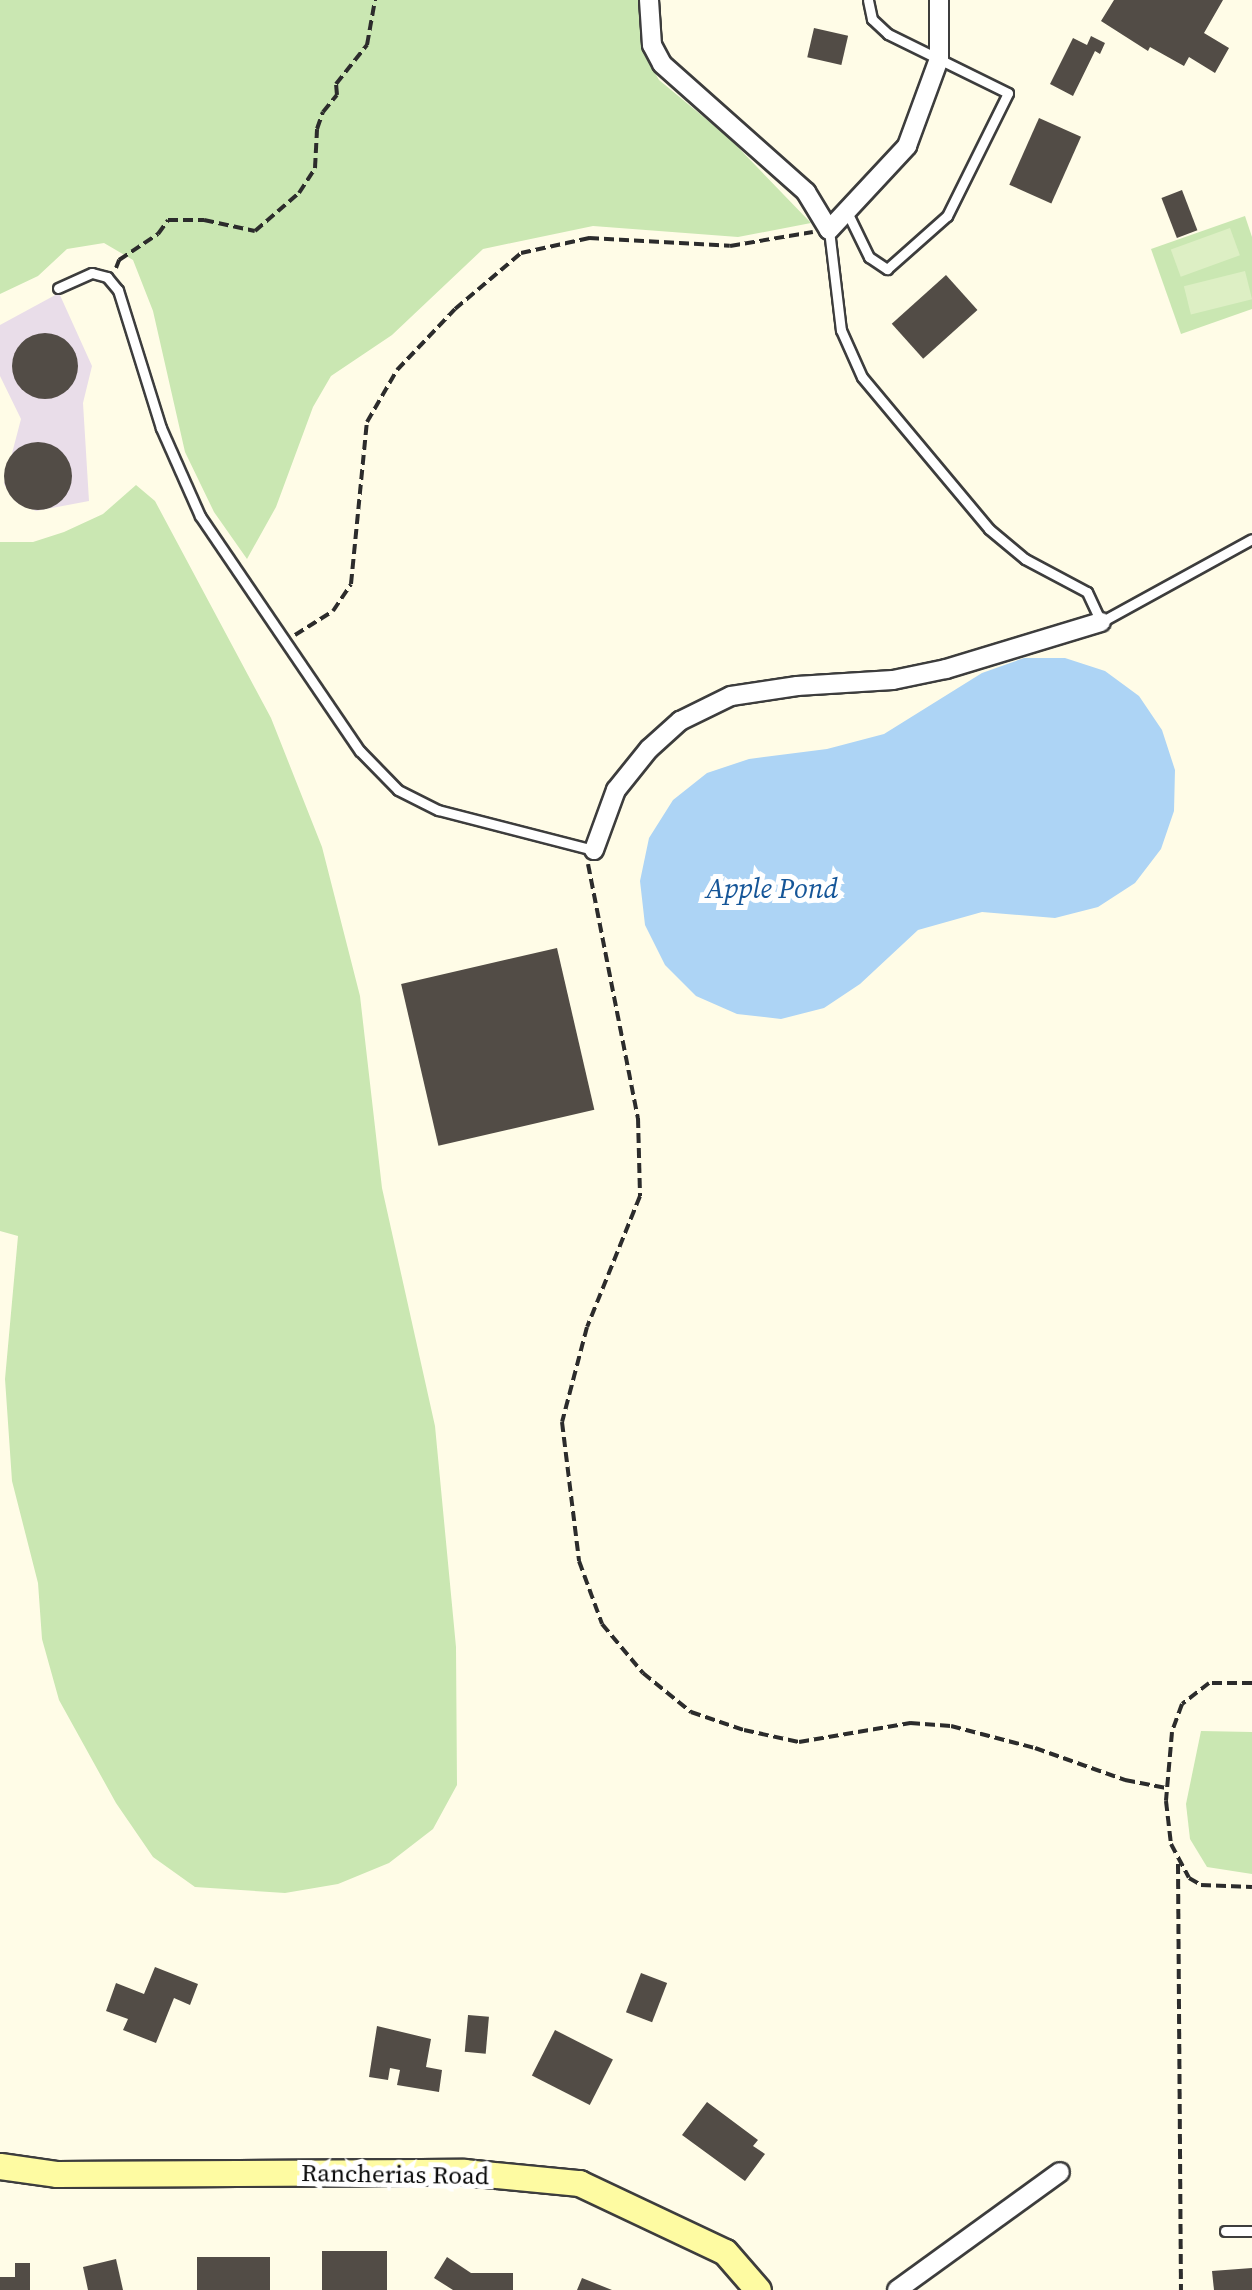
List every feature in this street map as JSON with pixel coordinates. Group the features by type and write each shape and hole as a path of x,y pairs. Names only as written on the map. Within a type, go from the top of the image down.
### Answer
{"street":[{"path":"649,0 652,45 662,64 806,192 829,230 848,214 907,146 939,59 939,0"},
{"path":"594,850 616,790 649,749 680,721 731,696 797,686 893,680 946,669 1101,622"},
{"name":"Rancherias Road","path":"0,2166 57,2174 464,2172 579,2183 725,2252 758,2290"},
{"path":"898,2290 1060,2172"}],"lane":[{"path":"848,214 868,258 888,269 946,216 1008,93 880,28 869,13 868,0"},
{"path":"829,230 841,330 862,377 989,529 1025,559 1087,592 1101,622 1252,539"},
{"path":"58,288 92,273 110,281 118,290 161,428 200,516 360,751 398,790 438,810 594,850"},
{"path":"1225,2231 1252,2231"}],"path":[{"path":"110,281 119,260 158,234 168,220 204,220 255,230 299,193 316,168 316,129 323,112 337,95 336,84 367,44 375,0"},
{"path":"287,640 333,611 351,584 368,422 398,370 455,310 521,253 589,238 730,246 829,230"},
{"path":"594,850 586,870 623,1026 638,1118 640,1196 570,1376 562,1422 579,1561 602,1624 643,1674 691,1712 744,1730 800,1742 910,1723 951,1726 1035,1748 1125,1780 1166,1788"},
{"path":"1181,2290 1178,1864 1168,1833 1166,1788 1174,1722 1188,1696 1209,1683 1252,1683"},
{"path":"1178,1864 1201,1885 1252,1887"}],"shaded area":[{"path":"59,293 92,366 83,403 89,501 36,511 16,502 4,484 21,419 0,376 0,325"}],"green space":[{"path":"0,0 643,0 644,53 659,80 729,138 811,223 738,237 593,226 483,249 392,335 331,376 313,407 276,507 247,559 214,512 185,452 153,311 133,260 104,243 67,249 38,276 0,294"},
{"path":"1245,216 1252,237 1252,309 1181,334 1151,249"},
{"path":"1230,228 1240,255 1181,277 1171,250"},
{"path":"1245,271 1252,299 1191,314 1184,286"},
{"path":"136,485 155,501 271,718 322,847 360,996 382,1188 435,1426 456,1647 457,1785 433,1829 389,1863 338,1884 285,1893 195,1887 153,1857 116,1803 59,1700 42,1639 38,1583 12,1481 5,1379 18,1236 0,1231 0,542 33,542 64,532 103,514"},
{"path":"1201,1731 1252,1732 1252,1874 1207,1867 1190,1839 1186,1804"}],"water":[{"name":"Apple Pond","path":"1024,658 1065,658 1105,671 1139,696 1162,730 1175,770 1174,811 1161,849 1135,883 1098,907 1055,918 982,912 918,930 860,984 824,1008 781,1019 737,1014 696,996 665,965 645,925 640,881 649,838 673,800 707,773 749,759 827,749 884,734 982,673"}],"building":[{"path":"1114,0 1223,0 1204,33 1229,48 1215,73 1189,57 1184,66 1150,47 1148,51 1101,21"},
{"path":"814,28 848,36 841,65 807,57"},
{"path":"1091,36 1105,43 1100,54 1095,51 1073,96 1050,84 1073,38 1087,45"},
{"path":"1039,118 1081,137 1051,203 1009,185"},
{"path":"1182,190 1197,230 1177,238 1161,198"},
{"path":"946,275 977,310 923,359 892,324"},
{"path":"45,333 58,335 68,343 76,353 76,379 68,389 58,397 45,399 32,397 22,389 14,379 12,366 14,353 22,343 32,335"},
{"path":"38,442 62,452 72,476 62,500 38,510 14,500 4,476 14,452"},
{"path":"557,948 594,1110 438,1146 401,984"},
{"path":"155,1967 198,1984 190,2005 174,1998 156,2043 123,2030 128,2019 106,2011 116,1983 144,1994"},
{"path":"641,1973 667,1983 652,2022 626,2012"},
{"path":"468,2015 489,2017 486,2054 465,2052"},
{"path":"377,2026 431,2039 426,2067 442,2070 439,2092 397,2085 400,2070 390,2068 388,2080 369,2077"},
{"path":"555,2030 613,2060 590,2105 532,2075"},
{"path":"707,2102 758,2140 753,2146 765,2154 745,2181 682,2135"},
{"path":"322,2251 387,2251 387,2290 322,2290"},
{"path":"197,2257 270,2257 270,2290 197,2290"},
{"path":"447,2257 471,2273 513,2273 513,2290 453,2290 434,2278"},
{"path":"116,2259 123,2290 88,2290 83,2267"},
{"path":"15,2263 30,2263 30,2290 0,2290 0,2277 15,2277"},
{"path":"1252,2268 1252,2290 1214,2290 1212,2271"},
{"path":"582,2278 612,2290 577,2290"}]}
